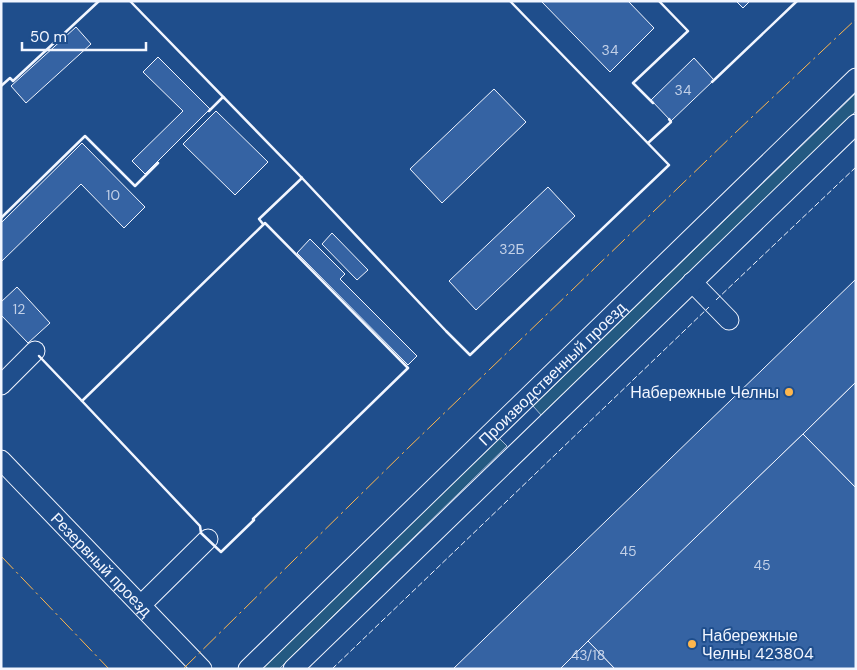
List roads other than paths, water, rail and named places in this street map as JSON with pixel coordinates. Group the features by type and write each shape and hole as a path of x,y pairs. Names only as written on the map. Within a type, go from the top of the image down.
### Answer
{"street":[{"name":"Производственный проезд","path":"248,669 856,78"},
{"name":"Производственный проезд","path":"293,669 856,124"},
{"path":"692,282 729,320"},
{"path":"1,385 35,351"},
{"path":"510,415 532,438"},
{"name":"Резервный проезд","path":"1,460 202,669"},
{"path":"142,605 208,539"}],"place":[{"name":"Набережные Челны","path":"789,392"},
{"name":"Набережные Челны 423804","path":"692,644"}]}
